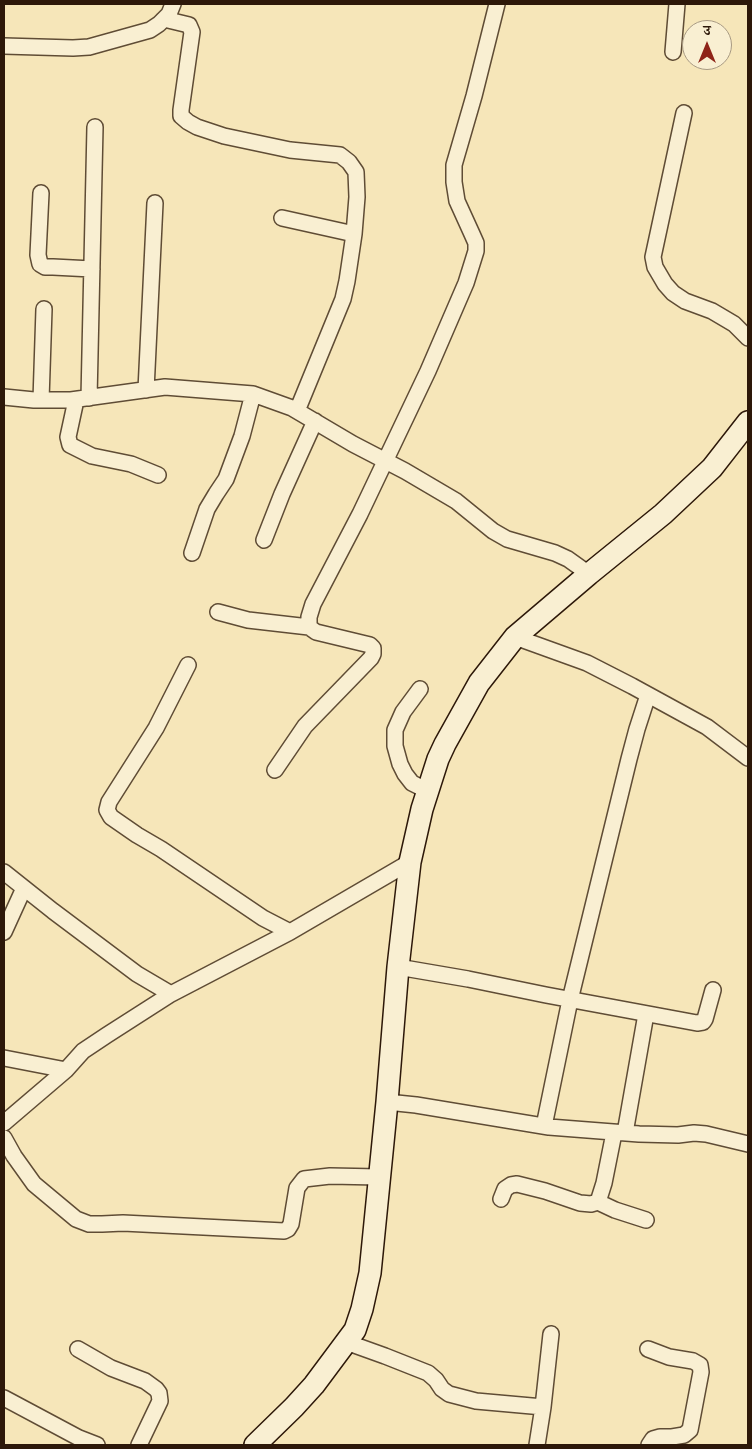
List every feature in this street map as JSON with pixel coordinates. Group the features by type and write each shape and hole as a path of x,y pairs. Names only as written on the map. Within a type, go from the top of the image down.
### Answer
{"main road":[{"path":"255,1445 314,1385 356,1330 370,1273 398,967 410,862 438,759 479,683 514,637 664,514 712,468 748,422"}],"street":[{"path":"4,46 89,47 150,30 169,14 173,4"},
{"path":"309,627 309,617 313,604 386,461 466,284 476,251 476,243 457,201 454,165 474,96 497,4"},
{"path":"673,52 677,4"},
{"path":"164,19 189,25 192,32 181,110 181,116 188,122 224,136 290,150 340,155 349,162 356,172 357,197 354,234 343,299 297,411"},
{"path":"684,113 653,257 655,267 673,293 684,301 712,312 734,324 748,338"},
{"path":"94,127 92,269 82,399 68,437 70,445 92,456 131,464 158,475"},
{"path":"41,193 38,255 40,264 53,268 92,269"},
{"path":"146,390 155,203"},
{"path":"282,218 354,234"},
{"path":"41,400 44,309"},
{"path":"4,397 41,400 82,399 165,387 253,394 297,411 386,461 456,501 507,539 555,553 568,559 589,574"},
{"path":"192,553 208,509 226,479 242,436 253,394"},
{"path":"264,540 282,494 315,421"},
{"path":"218,612 248,620 309,627 316,632 370,645 373,648 371,658 305,726 275,770"},
{"path":"514,637 586,663 648,695 707,728 748,758"},
{"path":"188,664 156,728 109,802 108,810 111,817 137,835 161,849 263,918 290,932"},
{"path":"420,689 404,712 395,730 395,746 405,774 412,783 428,791"},
{"path":"544,1126 570,1000 629,759 648,695"},
{"path":"4,1123 66,1070 83,1051 171,994 290,932 410,862"},
{"path":"4,872 129,968 171,994"},
{"path":"4,932 24,888"},
{"path":"398,967 701,1023 704,1022 713,990"},
{"path":"598,1202 620,1133 646,1014"},
{"path":"4,1058 66,1070"},
{"path":"387,1102 544,1126 620,1133 706,1134 748,1144"},
{"path":"4,1138 34,1184 76,1219 89,1224 123,1223 284,1231 291,1224 297,1188 304,1179 330,1176 380,1177"},
{"path":"500,1199 506,1189 511,1185 518,1184 580,1203 591,1204 598,1202 646,1220"},
{"path":"537,1445 543,1407 550,1334"},
{"path":"346,1342 428,1374 449,1394 476,1401 543,1407"},
{"path":"78,1349 111,1368 145,1381 160,1393 160,1401 139,1445"},
{"path":"648,1349 669,1357 693,1361 700,1365 702,1372 690,1430 684,1435 653,1439 649,1445"},
{"path":"4,1398 77,1442 97,1445"}]}
